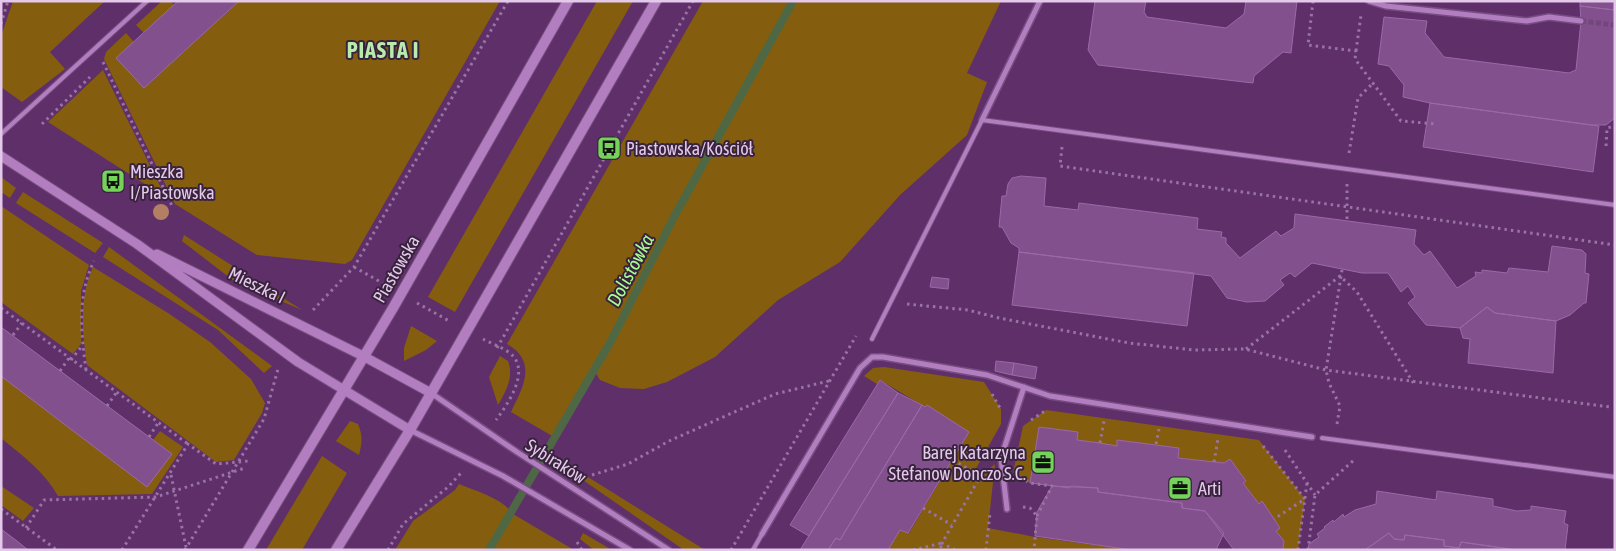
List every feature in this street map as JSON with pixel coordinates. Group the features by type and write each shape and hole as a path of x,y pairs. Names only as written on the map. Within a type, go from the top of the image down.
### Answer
{"main road":[{"name":"Piastowska","path":"248,550 401,294 568,1"},
{"path":"336,550 410,430 656,1"}],"street":[{"path":"982,120 1040,1"},
{"path":"1369,1 1386,6 1527,21 1548,17 1581,21"},
{"name":"Mieszka I","path":"1,156 137,244 286,355 342,391 410,430"},
{"name":"Mieszka I","path":"137,244 304,326 431,392"},
{"path":"762,534 860,368 872,357 882,356 987,375 1050,396 1312,437"},
{"path":"1007,507 1001,458 1024,387"},
{"name":"Sybiraków","path":"431,392 517,452 669,550"},
{"path":"410,430 502,476 630,550"}],"lane":[{"path":"1,134 147,1"},
{"path":"872,339 889,301 982,120 1615,205"},
{"path":"1322,438 1615,477"},
{"path":"753,550 762,534"}],"path":[{"path":"1,24 8,1"},
{"path":"304,326 312,312 354,267 508,1"},
{"path":"497,348 693,1"},
{"path":"1313,1 1308,45 1356,51"},
{"path":"1362,10 1355,59 1401,121 1436,124"},
{"path":"96,48 173,208"},
{"path":"42,124 104,64"},
{"path":"1347,221 1347,169 1358,98 1373,83"},
{"path":"1606,146 1607,128 1615,126"},
{"path":"1063,131 1060,166 1615,245"},
{"path":"86,371 82,345 83,291 94,261"},
{"path":"354,267 512,355 517,362 518,380 501,413 488,432"},
{"path":"1334,440 1340,406 1328,383 1326,370 1342,270"},
{"path":"1246,349 1340,276"},
{"path":"1340,276 1358,292 1414,384"},
{"path":"889,301 968,310 999,318 1129,343 1194,350 1246,349 1326,370 1414,384 1466,388 1610,407"},
{"path":"1,308 216,464 250,461"},
{"path":"13,335 22,323"},
{"path":"731,550 858,333 872,339"},
{"path":"60,371 82,345"},
{"path":"186,549 231,473 240,462 264,419 276,372 286,355"},
{"path":"592,475 628,464 669,441 775,394 830,381"},
{"path":"107,406 116,392"},
{"path":"1023,426 1046,410"},
{"path":"1100,443 1104,418 1113,420"},
{"path":"149,437 158,423"},
{"path":"1156,444 1159,426 1168,428"},
{"path":"1272,431 1315,495"},
{"path":"1214,462 1218,436 1226,437"},
{"path":"1259,440 1305,499"},
{"path":"122,550 188,444"},
{"path":"1308,550 1315,495 1370,445"},
{"path":"940,550 942,543 981,476 1001,458"},
{"path":"388,550 404,524 448,488 471,460"},
{"path":"953,460 981,476"},
{"path":"26,528 44,500 156,497 245,468"},
{"path":"1013,473 1030,483 1052,486 1037,516 1034,550"},
{"path":"171,474 186,549"},
{"path":"1298,550 1307,483"},
{"path":"1274,519 1305,499"},
{"path":"1007,507 1030,508 1037,516"},
{"path":"923,508 952,525"},
{"path":"1,509 57,550"},
{"path":"577,542 582,550"},
{"path":"913,550 942,543 955,550"}],"shaded area":[{"path":"13,1 105,1 50,52 65,69 22,102 1,87 1,36"},
{"path":"162,1 170,1 174,5 144,33 136,25"},
{"path":"239,1 500,1 352,260 345,264 257,255 175,204 104,59 106,52 126,33 134,42 144,88"},
{"path":"597,1 633,1 455,312 428,297"},
{"path":"703,1 1001,1 967,73 987,82 967,135 900,195 840,262 778,300 715,357 667,382 644,389 620,388 600,380 594,370 554,437 511,412 523,384 525,367 517,351 507,344"},
{"path":"103,70 162,190 162,195 48,122"},
{"path":"1,177 16,188 10,198 1,192"},
{"path":"23,192 103,243 95,253 16,203"},
{"path":"1,206 89,265 81,291 81,344 73,354 1,302"},
{"path":"184,235 302,310 234,281 182,241"},
{"path":"109,247 272,366 264,373 218,330 103,257"},
{"path":"93,267 168,313 210,342 251,379 265,403 262,413 234,460 216,462 87,365 83,315 85,291"},
{"path":"411,326 437,341 426,350 404,361 404,348"},
{"path":"500,356 508,361 510,378 498,405 489,377"},
{"path":"884,367 984,382 1001,409 1001,424 974,472 981,476 995,464 988,528 1035,537 1132,550 888,550 900,530 909,533 969,432 927,405 925,407 880,380 877,384 864,376 873,368"},
{"path":"1,376 147,486 171,454 153,440 160,431 183,447 152,494 58,496 40,471 1,438"},
{"path":"1046,410 1259,440 1305,499 1298,550 1283,550 1284,541 1276,531 1279,527 1262,501 1259,504 1243,483 1246,481 1230,459 1224,463 1178,458 1179,448 1118,440 1117,446 1077,440 1078,432 1039,427 1030,483 1013,473 1023,426"},
{"path":"350,421 358,424 361,432 359,455 336,441"},
{"path":"322,456 347,473 302,550 266,550"},
{"path":"583,474 705,550 684,550 580,478"},
{"path":"459,484 496,499 513,514 574,550 395,550 413,521 455,490"},
{"path":"1,486 34,508 23,521 1,505"},
{"path":"583,533 612,550 594,550 580,539"}],"building":[{"path":"178,1 239,1 144,88 116,58"},
{"path":"1095,1 1146,1 1144,12 1147,17 1226,28 1244,14 1246,1 1297,1 1291,53 1283,52 1254,76 1253,83 1098,65 1088,50"},
{"path":"1580,1 1615,1 1615,10 1580,6"},
{"path":"1580,6 1615,10 1615,118 1606,125 1591,125 1430,103 1403,97 1404,85 1389,66 1378,64 1384,17 1427,21 1425,33 1444,57 1569,73 1576,70 1581,21"},
{"path":"1430,103 1599,126 1593,172 1423,147"},
{"path":"1021,176 1046,178 1044,206 1078,210 1079,203 1198,218 1197,229 1222,232 1221,237 1226,238 1226,243 1240,258 1276,231 1281,236 1294,228 1295,214 1416,230 1414,244 1424,255 1430,251 1457,288 1476,276 1475,272 1482,273 1482,270 1507,273 1509,268 1548,272 1552,246 1582,250 1586,254 1585,273 1589,274 1586,303 1570,315 1556,321 1495,313 1487,307 1460,328 1426,325 1408,303 1415,297 1408,286 1401,292 1388,273 1362,273 1312,263 1295,277 1290,273 1280,280 1284,285 1265,301 1247,302 1227,298 1211,276 1019,252 1019,248 1011,243 1002,227 999,227 1002,196 1006,196 1008,184 1012,178"},
{"path":"1019,252 1194,273 1187,326 1012,305"},
{"path":"932,277 949,279 948,289 930,287"},
{"path":"1487,307 1495,313 1556,321 1553,373 1468,363 1470,339 1463,338 1460,328"},
{"path":"1,327 172,454 147,487 1,376"},
{"path":"996,361 1014,363 1012,375 995,371"},
{"path":"1014,363 1037,367 1035,379 1012,375"},
{"path":"880,380 898,393 809,536 790,525"},
{"path":"898,393 922,405 840,540 836,538 828,550 800,550"},
{"path":"922,405 925,407 927,405 969,432 908,533 900,530 888,550 828,550 836,538 840,540"},
{"path":"1039,427 1078,432 1077,440 1117,446 1117,440 1179,448 1178,458 1224,463 1230,459 1246,481 1243,483 1259,504 1262,501 1280,528 1276,531 1284,541 1283,550 1234,550 1205,511 1182,508 1182,503 1098,492 1098,488 1071,486 1070,488 1030,483"},
{"path":"1052,486 1098,488 1098,492 1182,503 1182,508 1205,511 1224,533 1216,550 1132,550 1035,536 1037,512"},
{"path":"1377,491 1436,500 1437,491 1493,499 1493,506 1517,511 1531,510 1531,506 1566,511 1564,523 1568,525 1565,550 1517,550 1461,542 1459,548 1444,546 1444,540 1405,535 1404,540 1394,539 1389,533 1365,550 1308,550 1309,544 1319,537 1317,534 1333,520 1334,522 1343,514 1344,517 1355,510 1376,504"},
{"path":"1,529 17,541 28,550 1,550"},
{"path":"1389,533 1394,539 1404,540 1405,535 1444,540 1444,546 1459,548 1461,542 1517,550 1365,550"}],"waterway":[{"name":"Dolistówka","path":"489,550 611,341 674,217 793,1"}],"tunnel":[{"path":"1581,21 1615,25"}],"place":[{"name":"Piastowska/Kościół","path":"609,148"},
{"name":"Mieszka I/Piastowska","path":"113,181"},
{"name":"Barej Katarzyna Stefanow Donczo S.C.","path":"1043,462"},
{"name":"Arti","path":"1180,488"}],"district":[{"name":"PIASTA I","path":"383,50"}]}
